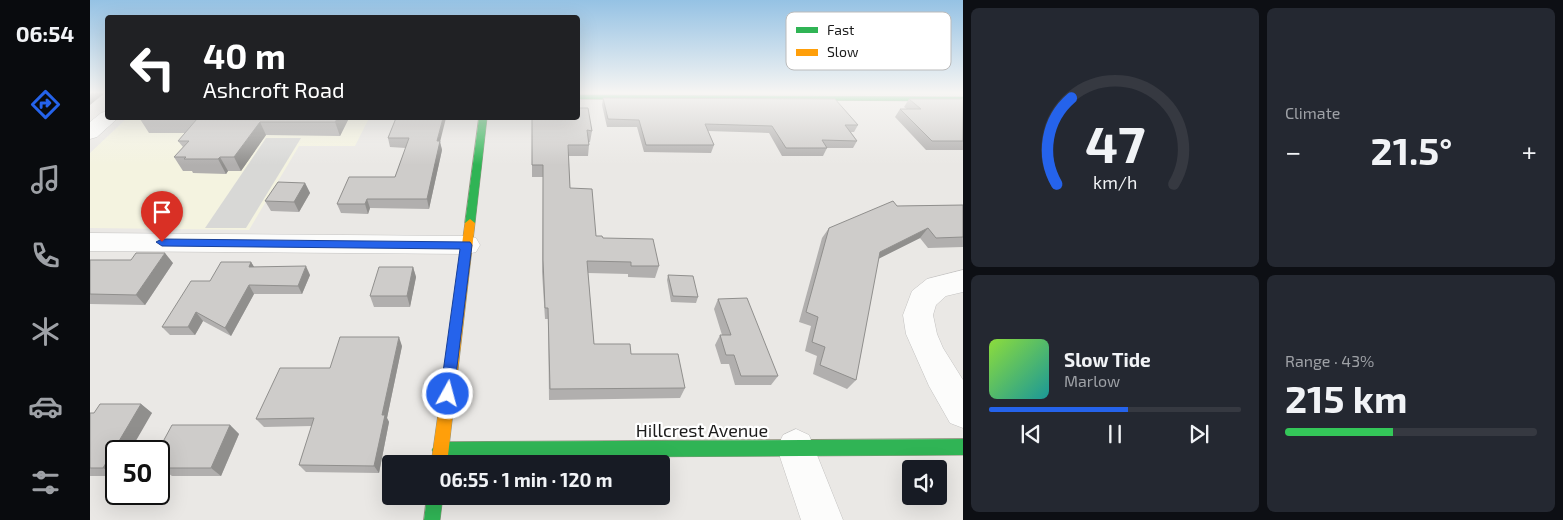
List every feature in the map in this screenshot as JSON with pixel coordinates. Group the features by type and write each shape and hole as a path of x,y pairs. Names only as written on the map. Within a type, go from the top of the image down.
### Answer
{"street":[{"path":"90,133 105,120"},
{"path":"440,455 483,120"},
{"path":"90,242 466,245"},
{"path":"963,281 947,283 929,291 919,305 917,318 922,340 963,411"},
{"path":"796,448 822,520"},
{"name":"Hillcrest Avenue","path":"440,450 963,448"},
{"path":"432,520 434,505"}],"shaded area":[{"path":"125,120 368,120 355,146 299,146 249,230 90,228 90,153"},
{"path":"266,138 301,138 246,228 205,228"}],"building":[{"path":"580,116 589,116 592,131 587,130 589,145 568,145 570,188 592,189 596,236 602,236 603,238 653,239 659,266 631,266 631,262 587,261 594,344 630,344 631,354 678,354 685,388 550,389 548,308 545,308 543,260 543,165 532,165 532,120 580,120"},
{"path":"607,116 850,116 858,125 845,125 857,141 822,140 827,148 786,148 772,126 705,124 714,145 646,145 639,120 608,119"},
{"path":"907,116 963,116 963,141 932,141"},
{"path":"196,120 336,120 335,122 260,122 234,157 184,159 186,157 174,157 189,141 178,141"},
{"path":"395,120 442,120 437,141 440,141 427,199 367,199 365,204 337,204 349,177 395,177 409,138 388,138"},
{"path":"278,182 305,183 294,202 265,201"},
{"path":"893,201 897,206 963,205 963,237 936,238 928,228 880,252 856,380 820,365 825,347 812,342 818,317 806,312 829,228"},
{"path":"136,253 165,253 136,295 90,294 90,260 131,260"},
{"path":"221,262 251,262 249,267 306,266 298,286 249,285 225,328 196,312 188,327 162,327 191,281 210,281"},
{"path":"379,267 413,267 407,296 370,296"},
{"path":"668,275 693,276 698,297 673,296"},
{"path":"747,298 778,376 741,376 734,355 726,355 720,335 731,335 718,299"},
{"path":"340,337 399,337 382,415 385,415 374,466 299,465 314,418 256,419 280,368 330,368"},
{"path":"100,404 141,404 120,440 105,440 105,465 103,468 90,468 90,413 94,413"},
{"path":"172,425 230,425 211,468 170,468 170,440 164,440"}],"traffic: fast":[{"path":"470,223 483,120"},
{"path":"440,450 963,447"},
{"path":"432,520 434,505"}],"traffic: slow":[{"path":"440,455 470,223"}],"route":[{"path":"162,242 466,245 448,394"}]}
